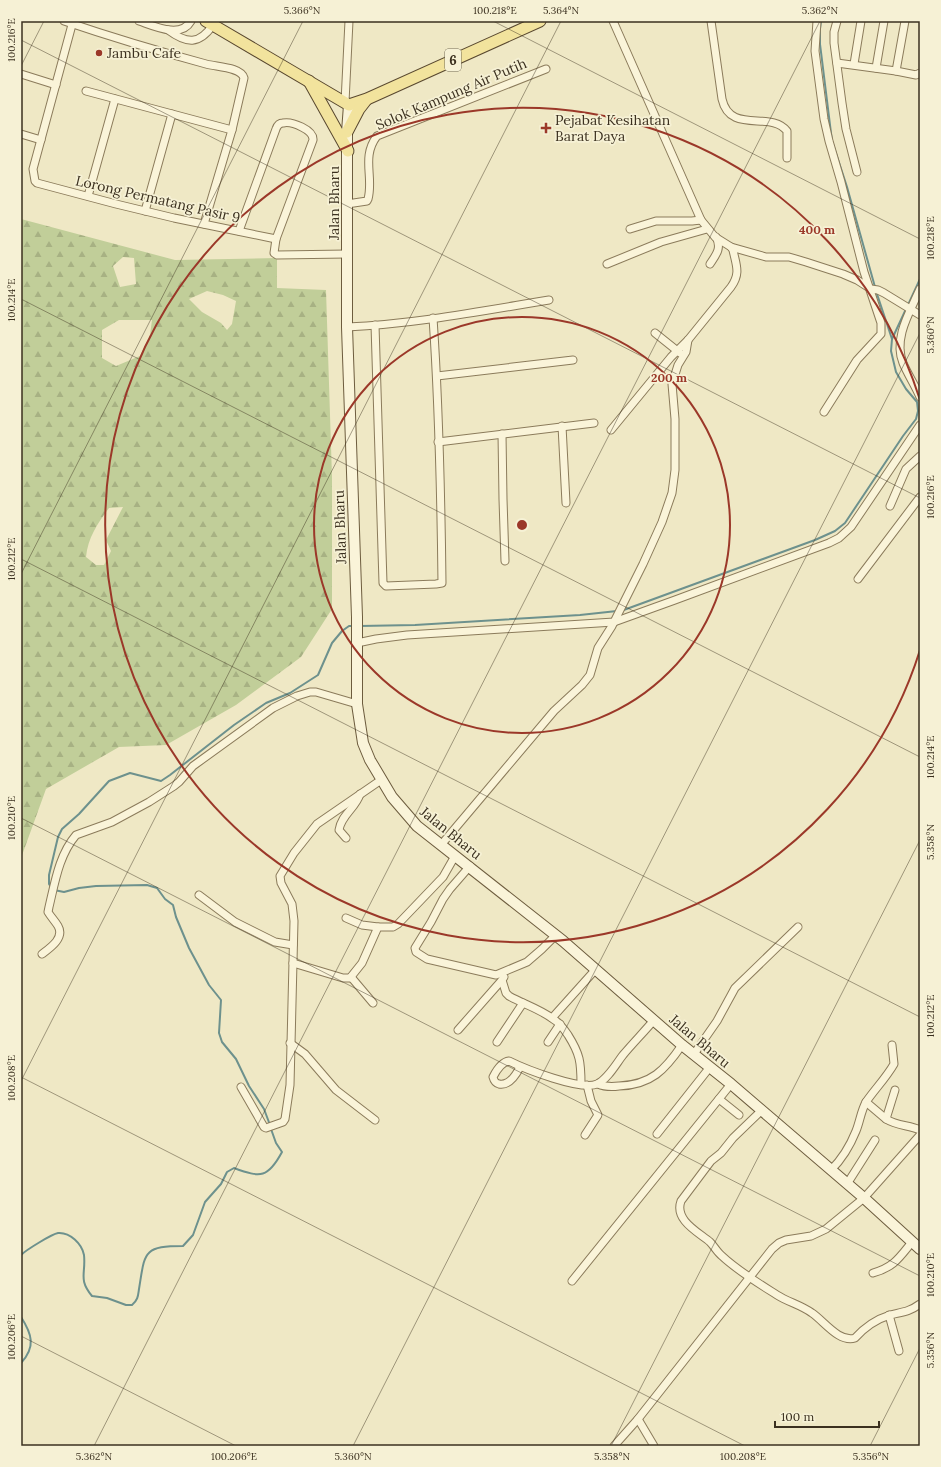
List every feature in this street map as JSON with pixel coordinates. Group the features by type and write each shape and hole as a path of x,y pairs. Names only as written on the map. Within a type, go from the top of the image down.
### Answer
{"main road":[{"name":"6","path":"347,103 367,99 540,21"},
{"path":"210,23 347,103"},
{"path":"309,81 348,151"},
{"path":"347,132 358,109 367,99"},
{"name":"Jalan Bharu","path":"347,103 347,327 357,617 357,704 363,743 370,760 392,797 417,826 470,866 556,935 682,1045 731,1084 864,1198 916,1245"}],"street":[{"path":"64,21 73,22 158,51 238,70 241,73 244,78 232,130 204,224"},
{"path":"139,21 168,30 189,41 202,38 210,23"},
{"path":"168,30 182,30 186,28 191,21"},
{"path":"347,103 348,21"},
{"path":"613,21 701,220 715,237 731,247 766,257 789,258 806,262 843,274 857,280 920,315"},
{"path":"711,21 722,99 727,111 732,116 739,119 773,123 785,128 787,131 787,158"},
{"path":"817,21 815,51 829,142 864,272 874,290 881,323 881,334 857,360 824,412"},
{"path":"837,21 834,32 834,43 846,129 857,172"},
{"path":"854,64 861,21"},
{"path":"876,68 884,21"},
{"path":"896,71 905,21"},
{"path":"21,134 41,140 73,22"},
{"path":"837,62 916,75 920,73"},
{"name":"Solok Kampung Air Putih","path":"348,204 367,201 368,199 369,152 373,142 378,136 546,69"},
{"path":"21,74 56,85"},
{"path":"86,91 232,130"},
{"path":"88,196 115,99"},
{"path":"145,212 172,114"},
{"path":"239,231 277,127 283,123 291,124 308,130 312,135 313,140 276,239 274,250 277,255 347,254"},
{"name":"Lorong Permatang Pasir 9","path":"41,140 33,168 35,181 37,183 145,212 276,239"},
{"path":"630,229 656,221 701,220"},
{"path":"607,264 661,242 707,229"},
{"path":"710,264 718,251 719,246 715,237"},
{"path":"612,430 670,357 688,340 736,280 738,274 731,247"},
{"path":"920,289 908,308 903,328 900,352 908,373 920,397"},
{"path":"347,327 433,318 549,300"},
{"path":"375,325 383,583 386,586 442,583 442,524 438,442 437,376 433,318"},
{"path":"655,333 683,356"},
{"path":"441,845 548,720 554,711 587,680 593,668 598,648 622,607 662,522 672,493 675,470 675,419 672,384 688,340"},
{"path":"437,376 573,360"},
{"path":"438,442 594,422"},
{"path":"357,643 376,638 407,635 616,618 675,600 829,543 839,538 851,527 920,425"},
{"path":"562,426 566,503"},
{"path":"502,434 502,499 506,561"},
{"path":"890,506 906,470 920,456"},
{"path":"858,579 920,497"},
{"path":"42,954 54,945 58,938 58,927 48,912 62,859 76,835 97,828 124,816 174,786 193,766 273,708 297,696 310,692 357,704"},
{"path":"241,1087 262,1126 266,1128 284,1122 290,1086 294,908 280,879 280,873 317,824 381,780"},
{"path":"346,838 339,830 340,822 357,801 360,794"},
{"path":"346,918 362,924 378,927 393,927 398,924 443,877 455,856"},
{"path":"470,866 450,889 415,949 420,955 427,959 492,975 506,971 533,958 556,935"},
{"path":"199,895 235,922 275,942 293,945"},
{"path":"293,963 347,979 351,977 362,963 378,927"},
{"path":"694,1054 717,1022 735,988 798,927"},
{"path":"552,1018 596,969"},
{"path":"458,1030 502,980 506,971"},
{"path":"351,977 373,1002"},
{"path":"502,980 506,993 552,1018 560,1024 579,1054 584,1084 598,1115 585,1135"},
{"path":"497,1042 523,1003"},
{"path":"598,1084 654,1020"},
{"path":"548,1042 560,1024"},
{"path":"290,1043 305,1054 336,1090 375,1120"},
{"path":"520,1067 547,1077 584,1084 630,1086 650,1079 667,1066 682,1045"},
{"path":"831,1170 849,1146 866,1102 894,1064 892,1045"},
{"path":"657,1134 710,1068"},
{"path":"572,1281 731,1084"},
{"path":"886,1119 895,1090"},
{"path":"719,1099 739,1115"},
{"path":"866,1102 886,1119 896,1124 914,1127 920,1130"},
{"path":"762,1111 733,1138 721,1153 711,1161 681,1201 679,1207 681,1216 712,1244 721,1256 749,1277 782,1298 813,1313 846,1339 855,1338 865,1328 889,1315 908,1312 920,1303"},
{"path":"614,1446 638,1419 772,1249 779,1243 786,1240 820,1233 864,1198 920,1134"},
{"path":"847,1184 875,1140"},
{"path":"873,1273 884,1270 893,1265 916,1245"},
{"path":"889,1315 899,1351"},
{"path":"638,1419 654,1446"}],"green space":[{"path":"21,219 175,260 277,258 277,288 326,290 332,477 332,609 301,657 236,705 166,745 119,747 46,789 21,858","holes":["123,257 134,258 136,284 120,287 113,266","207,291 223,295 236,301 232,324 227,330 221,323 202,312 189,299","119,320 152,320 150,335 140,356 116,366 102,358 102,330","123,507 106,540 111,551 104,565 96,565 86,557 87,550 94,531 109,508"]}],"waterway":[{"path":"821,21 820,44 832,141 847,187 875,287"},
{"path":"908,305 920,279"},
{"path":"876,291 892,339"},
{"path":"621,611 815,540 835,531 845,523 916,419 918,411 917,402 906,389 896,372 891,351 892,339 906,309"},
{"path":"360,626 415,625 580,615 617,611"},
{"path":"51,887 49,884 49,875 58,837 62,829 79,814 109,781 130,773 161,781 234,725 266,703 290,693 318,675 332,643 342,631 349,626 353,626"},
{"path":"54,890 64,892 96,886 147,885 157,888 165,899 173,905 176,917 189,948 209,985 221,1000 219,1033 222,1042 236,1059 249,1086 264,1109 270,1125"},
{"path":"21,1255 39,1242 55,1234 67,1234 78,1243 83,1251 84,1281 92,1296 107,1298 126,1305 132,1305 137,1298 143,1267 148,1254 153,1250 160,1248 183,1246 193,1235 205,1202 221,1184 227,1172 234,1168 251,1173 263,1174 268,1171 277,1161 282,1152 276,1143 271,1129"},
{"path":"21,1317 28,1329 31,1340 29,1351 21,1363"}],"place":[{"name":"Jambu Cafe","path":"99,53"},
{"name":"Pejabat Kesihatan Barat Daya","path":"546,128"}]}
